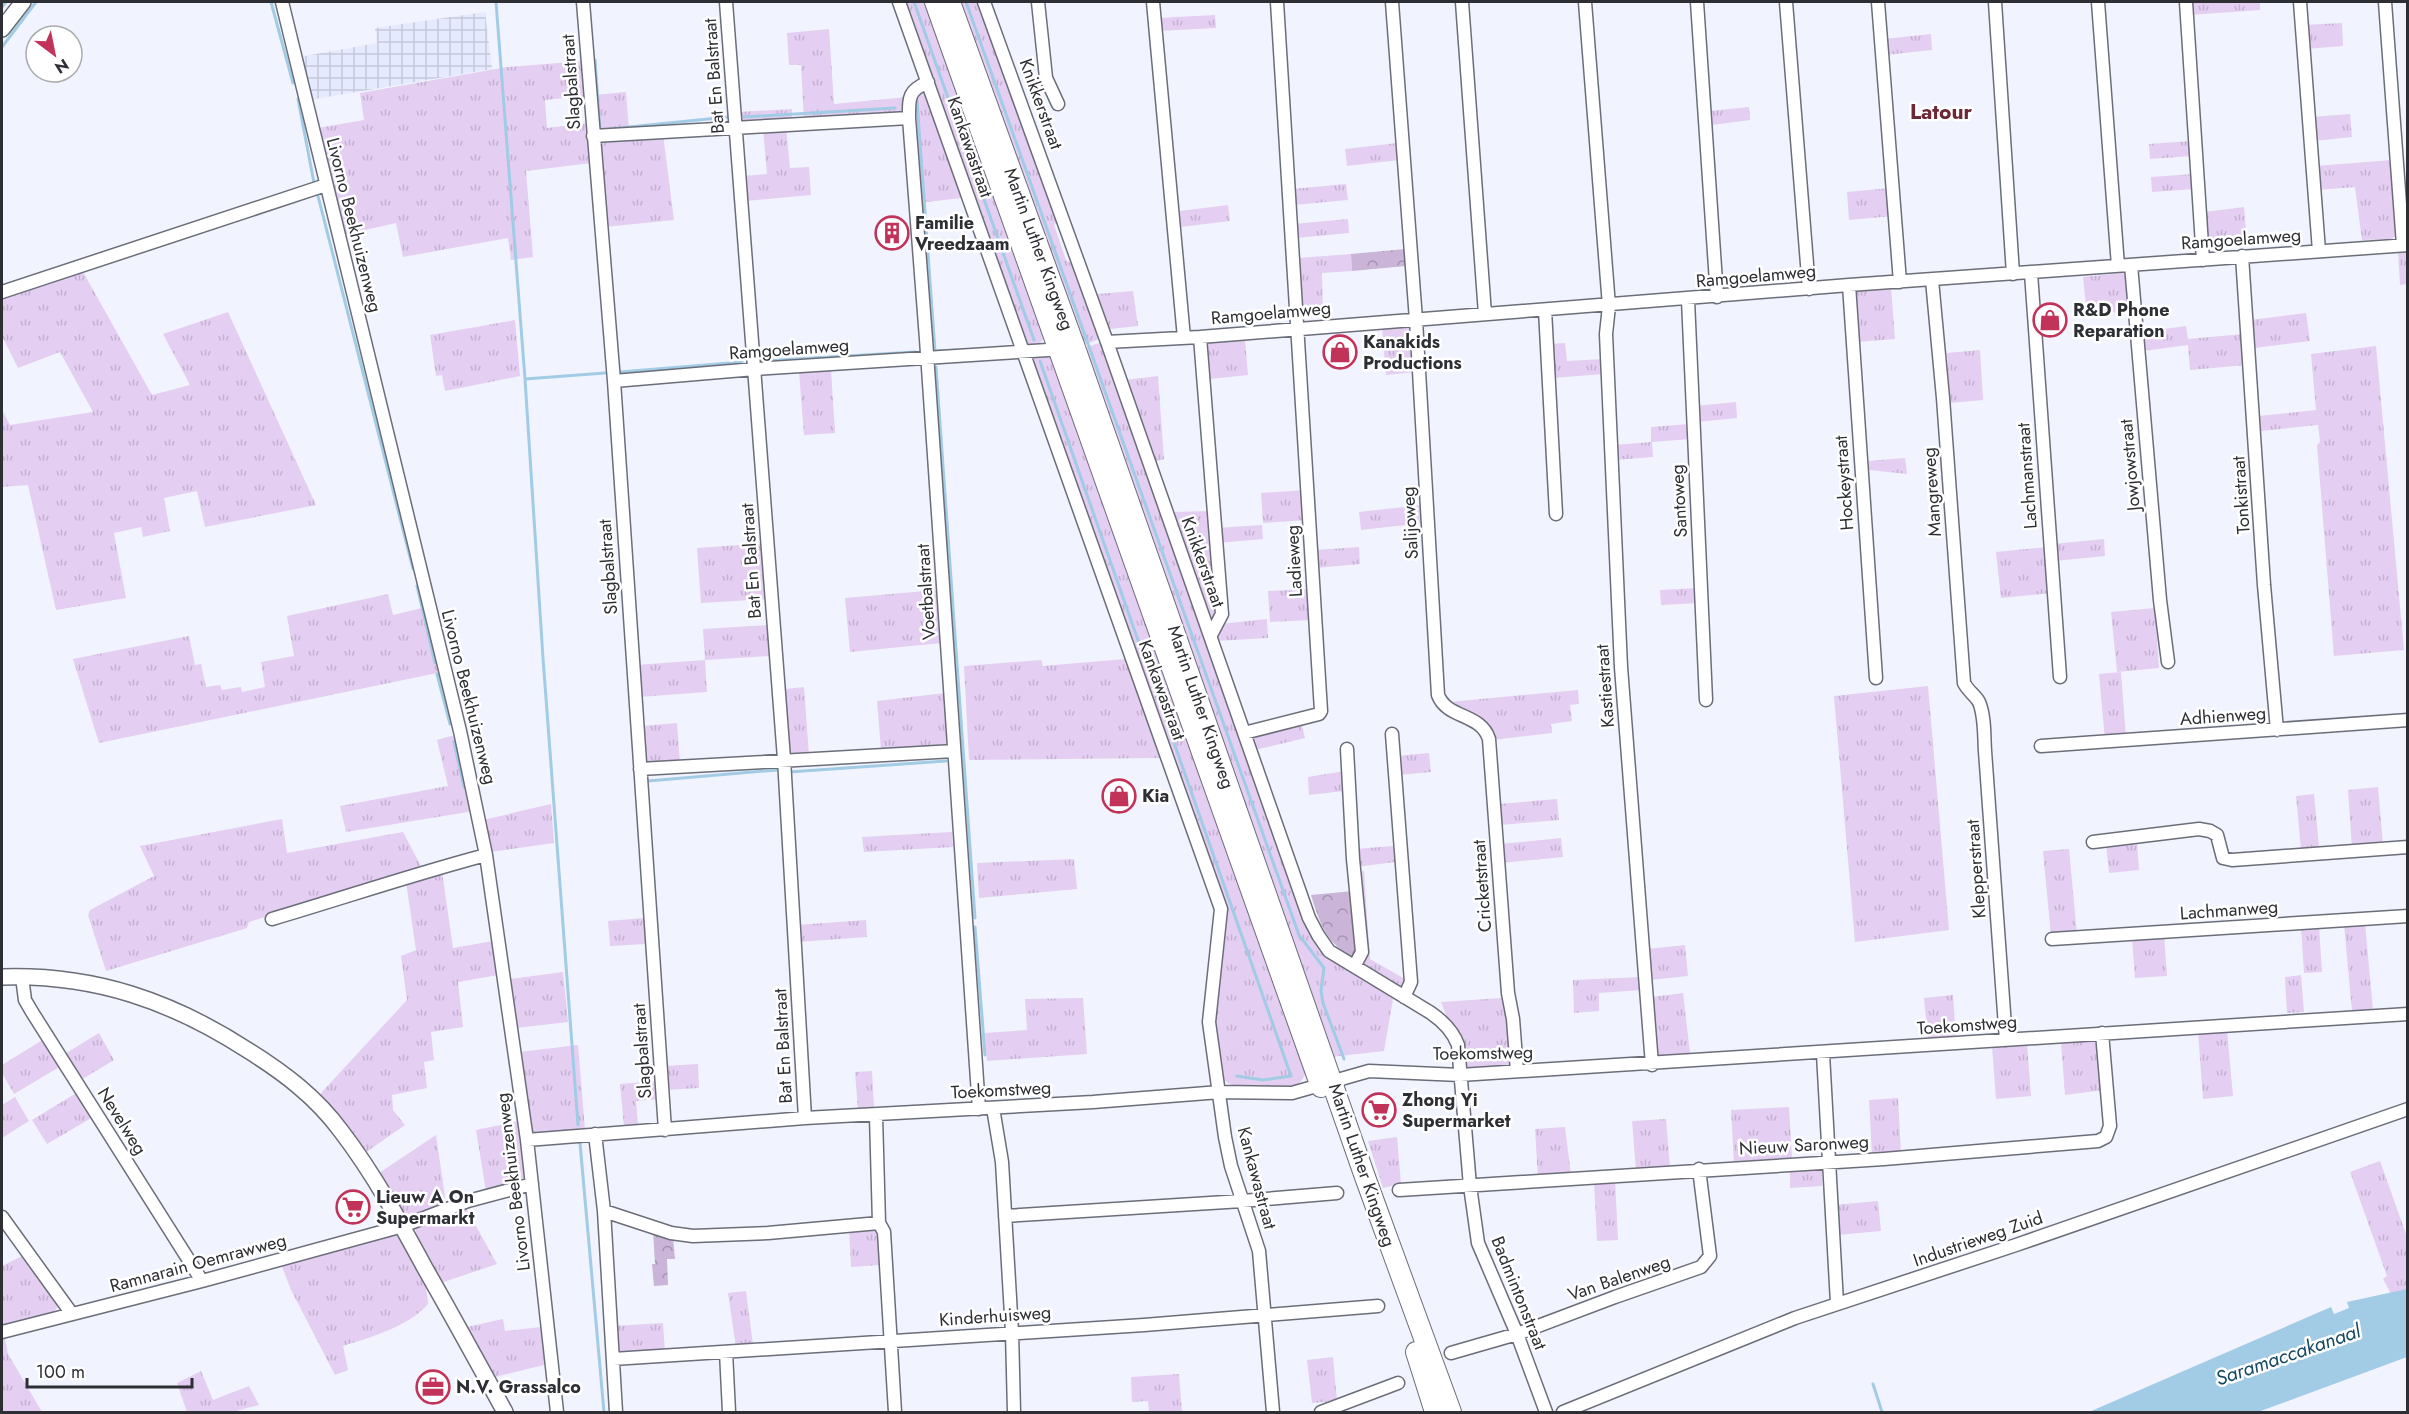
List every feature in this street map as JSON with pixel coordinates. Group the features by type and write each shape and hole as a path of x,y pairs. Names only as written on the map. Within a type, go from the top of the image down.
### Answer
{"main road":[{"name":"Martin Luther Kingweg","path":"935,2 1066,348"},
{"name":"Martin Luther Kingweg","path":"950,2 1066,348 1327,1084 1436,1413"},
{"name":"Martin Luther Kingweg","path":"1327,1084 1365,1178 1451,1413"}],"street":[{"path":"2,29 23,2"},
{"name":"Livorno Beekhuizenweg","path":"282,2 460,731 486,855 527,1140 557,1413"},
{"name":"Slagbalstraat","path":"583,2 614,381 665,1130"},
{"name":"Bat En Balstraat","path":"726,2 784,759 805,1118"},
{"name":"Kankawastraat","path":"899,2 1221,909 1209,1022 1225,1137 1242,1201 1259,1251 1274,1413"},
{"name":"Knikkerstraat","path":"984,2 1211,635 1309,918 1329,951 1442,1020 1455,1036 1458,1045 1460,1075"},
{"path":"1038,2 1046,78 1058,104"},
{"path":"1153,2 1184,338"},
{"path":"1277,2 1298,329"},
{"name":"Salijoweg","path":"1392,2 1416,320 1438,695 1444,705 1459,714"},
{"path":"1462,2 1485,314"},
{"name":"Kastiestraat","path":"1585,2 1609,306 1606,334 1621,667 1652,1065"},
{"path":"1697,2 1717,297"},
{"path":"1785,2 1809,289"},
{"path":"1878,2 1900,282"},
{"path":"1995,2 2013,274"},
{"path":"2098,2 2118,266"},
{"path":"2186,2 2203,260"},
{"path":"2300,2 2319,251"},
{"path":"2385,2 2405,245"},
{"name":"Voetbalstraat","path":"928,82 916,88 911,94 909,118 979,1109"},
{"path":"593,136 909,118"},
{"path":"2,292 326,185"},
{"name":"Ramgoelamweg","path":"1107,342 1200,337 1688,300 1849,285 2405,245"},
{"name":"Tonkistraat","path":"2242,256 2264,585 2277,730"},
{"name":"Jowjowstraat","path":"2131,265 2160,600 2168,662"},
{"name":"Lachmanstraat","path":"2031,273 2060,677"},
{"name":"Mangreweg","path":"1932,280 1964,683 1967,691 1975,696"},
{"name":"Hockeystraat","path":"1849,285 1876,678"},
{"name":"Santoweg","path":"1688,300 1706,700"},
{"path":"1545,310 1556,514"},
{"name":"Ladieweg","path":"1244,733 1321,712 1298,329"},
{"path":"1200,337 1222,614 1211,635"},
{"name":"Ramgoelamweg","path":"614,381 1066,348"},
{"name":"Klepperstraat","path":"1975,696 1981,710 1985,751 2006,1040"},
{"name":"Cricketstraat","path":"1459,714 1484,727 1491,747 1506,971 1517,1071"},
{"name":"Adhienweg","path":"2041,746 2408,720"},
{"path":"1392,734 1411,982 1404,997"},
{"path":"1347,749 1353,859 1362,952 1355,965"},
{"path":"640,769 954,751"},
{"path":"2093,842 2199,829 2217,835 2223,858 2232,860 2408,847"},
{"path":"272,920 430,870 486,855"},
{"name":"Lachmanweg","path":"2052,939 2408,916"},
{"path":"2,977 93,985 143,997 181,1011 213,1027 285,1074 340,1129 371,1173 505,1413"},
{"name":"Nevelweg","path":"22,977 26,1000 32,1012 202,1281"},
{"name":"Toekomstweg","path":"527,1140 805,1118 876,1116 1220,1092 1292,1093 1369,1071 1460,1075 1652,1065 2408,1014"},
{"name":"Nieuw Saronweg","path":"1399,1190 1699,1169 1884,1159 2098,1141 2106,1137 2110,1126 2102,1033"},
{"path":"1822,1053 1837,1303"},
{"name":"Badmintonstraat","path":"1460,1075 1470,1186 1478,1243 1546,1413"},
{"path":"993,1108 1002,1162 1012,1332 1014,1413"},
{"name":"Industrieweg Zuid","path":"1563,1413 1745,1337 1837,1303 2016,1245 2408,1109"},
{"path":"876,1116 879,1223 884,1232 895,1413"},
{"path":"595,1134 604,1211 616,1413"},
{"name":"Van Balenweg","path":"1451,1353 1516,1334 1692,1271 1706,1263 1710,1256 1699,1169"},
{"name":"Ramnarain Oemrawweg","path":"2,1332 202,1281 402,1226 468,1201 532,1184"},
{"path":"1005,1216 1337,1193"},
{"path":"604,1211 671,1233 693,1236 768,1233 879,1223"},
{"path":"2,1217 72,1314"},
{"name":"Kinderhuisweg","path":"613,1359 890,1342 1378,1306"},
{"path":"726,1352 729,1413"},
{"path":"1321,1413 1398,1383"}],"shaded area":[{"path":"485,12 492,69 310,100 299,57 377,43 375,28"}],"green space":[{"path":"904,2 930,2 1044,338 1038,346 1028,347 1024,343"},
{"path":"955,2 980,2 1058,222 1054,225 1066,260 1072,264 1099,337 1097,340 1083,345"},
{"path":"2189,2 2260,2 2260,10 2190,15"},
{"path":"1215,15 1216,28 1159,31 1158,18"},
{"path":"2342,23 2343,46 2306,49 2304,25"},
{"path":"829,29 834,104 907,97 904,112 898,115 804,120 801,65 789,65 787,33"},
{"path":"1931,34 1932,50 1886,55 1884,39"},
{"path":"583,61 586,96 545,100 547,128 587,123 591,163 526,171 533,257 511,260 508,238 403,257 396,223 343,235 318,128 364,120 360,93 507,67"},
{"path":"920,91 928,98 961,198 919,203 912,106 915,94"},
{"path":"626,92 629,131 598,132 594,95"},
{"path":"1749,107 1750,120 1712,125 1710,111"},
{"path":"792,109 792,122 742,125 738,112"},
{"path":"2350,114 2352,137 2314,141 2312,117"},
{"path":"786,127 790,168 809,167 811,195 746,201 744,176 767,174 763,129"},
{"path":"663,134 674,220 605,227 600,141"},
{"path":"2191,141 2192,156 2150,159 2149,144"},
{"path":"1397,143 1399,160 1347,166 1345,149"},
{"path":"2393,160 2397,234 2392,239 2362,240 2355,187 2317,190 2315,166"},
{"path":"2193,174 2194,189 2152,192 2151,177"},
{"path":"1346,184 1348,200 1294,205 1292,189"},
{"path":"1890,188 1893,216 1849,220 1847,192"},
{"path":"1228,205 1230,221 1181,227 1180,211"},
{"path":"2244,207 2247,244 2207,248 2204,212"},
{"path":"1348,219 1349,233 1296,238 1294,224"},
{"path":"1405,249 1406,266 1352,271 1351,254"},
{"path":"2398,250 2407,250 2407,284 2400,285"},
{"path":"1351,254 1352,271 1322,273 1323,314 1305,316 1301,314 1298,258"},
{"path":"82,270 152,395 190,385 163,334 228,312 316,505 205,527 197,491 164,498 170,531 143,537 141,527 114,533 126,598 56,610 28,485 2,487 2,410 10,425 93,412 60,352 18,368 2,336 2,296"},
{"path":"2126,274 2132,311 2087,315 2083,277"},
{"path":"1891,287 1895,339 1857,342 1854,291"},
{"path":"1133,291 1138,326 1110,329 1097,294"},
{"path":"2306,313 2310,341 2254,348 2251,320"},
{"path":"515,320 520,376 445,391 442,375 436,376 430,335"},
{"path":"1405,326 1412,330 1415,372 1386,375 1382,329"},
{"path":"2186,326 2188,339 2243,334 2246,365 2190,370 2188,345 2143,351 2141,332"},
{"path":"1245,340 1248,375 1210,379 1207,343"},
{"path":"1102,342 1327,954 1393,999 1384,1051 1331,1057 1084,348"},
{"path":"1565,343 1567,361 1603,359 1604,374 1552,378 1550,344"},
{"path":"2376,346 2404,650 2334,656 2317,445 2320,442 2318,425 2261,431 2259,416 2316,410 2311,354"},
{"path":"1980,350 1983,400 1950,403 1947,353"},
{"path":"1045,354 1053,357 1306,1070 1302,1080 1286,1089 1245,1088 1235,1086 1223,1079 1214,1019 1226,915 1031,360 1034,356"},
{"path":"831,369 835,433 804,435 799,372"},
{"path":"1158,376 1164,459 1154,462 1124,380"},
{"path":"1736,402 1737,418 1697,422 1695,406"},
{"path":"1689,424 1690,439 1652,442 1653,457 1615,460 1614,445 1651,442 1651,427"},
{"path":"1905,458 1907,474 1869,470 1868,461"},
{"path":"1305,490 1307,520 1263,523 1261,493"},
{"path":"1422,505 1424,523 1361,530 1359,512"},
{"path":"1210,511 1218,613 1212,623 1172,512"},
{"path":"1262,525 1263,539 1218,543 1217,528"},
{"path":"2104,539 2105,556 2055,561 2053,544"},
{"path":"766,543 770,599 701,603 697,548"},
{"path":"1359,547 1360,564 1316,568 1315,550"},
{"path":"2047,547 2051,593 2001,598 1996,552"},
{"path":"1698,588 1699,603 1661,605 1660,590"},
{"path":"1310,589 1312,620 1270,622 1268,591"},
{"path":"937,590 942,643 850,652 845,598"},
{"path":"388,594 393,615 426,607 442,672 99,743 73,659 189,636 195,665 201,664 206,687 220,685 222,690 241,687 242,692 265,687 261,662 294,656 287,616"},
{"path":"2155,608 2159,668 2117,672 2111,612"},
{"path":"1267,619 1268,638 1216,641 1214,634 1220,624"},
{"path":"769,625 770,656 705,660 703,629"},
{"path":"1125,659 1160,758 969,760 964,666 1041,660 1043,666"},
{"path":"705,660 707,692 639,697 636,665"},
{"path":"2121,672 2126,738 2105,740 2099,674"},
{"path":"1928,686 1949,930 1855,942 1834,696"},
{"path":"804,687 809,755 791,755 787,748 785,689"},
{"path":"1578,690 1579,704 1570,705 1572,721 1551,724 1552,733 1493,740 1449,702"},
{"path":"945,693 948,745 881,750 877,701"},
{"path":"1301,722 1305,738 1255,750 1250,735"},
{"path":"677,723 680,764 645,764 641,726"},
{"path":"455,737 474,811 346,832 340,806 448,786 437,740"},
{"path":"1429,753 1431,772 1398,775 1396,756"},
{"path":"1345,771 1344,791 1309,795 1308,777"},
{"path":"2378,787 2383,845 2352,848 2348,790"},
{"path":"2314,794 2319,847 2301,849 2296,796"},
{"path":"1557,799 1559,820 1501,825 1499,804"},
{"path":"551,804 554,843 491,852 483,820"},
{"path":"282,819 287,853 403,832 422,868 249,922 247,928 106,971 88,915 90,910 154,876 140,846"},
{"path":"952,832 953,847 864,852 862,837"},
{"path":"1561,838 1563,857 1501,863 1500,844"},
{"path":"2137,841 2139,870 2109,873 2106,844"},
{"path":"1393,846 1395,862 1356,867 1355,849"},
{"path":"2069,849 2077,934 2051,936 2043,851"},
{"path":"1074,859 1077,889 979,898 977,863"},
{"path":"442,871 453,948 493,941 498,975 458,982 463,1027 431,1032 434,1060 424,1062 427,1088 392,1095 393,1110 405,1125 365,1153 320,1097 321,1093 407,1000 401,956 416,950 406,882"},
{"path":"1364,871 1370,959 1405,979 1401,989 1363,966 1359,872"},
{"path":"1353,891 1358,954 1354,959 1336,946 1325,932 1311,895"},
{"path":"644,918 645,944 610,946 608,921"},
{"path":"866,920 867,937 798,942 797,925"},
{"path":"2365,923 2373,1010 2352,1012 2344,924"},
{"path":"2319,925 2322,972 2304,973 2301,927"},
{"path":"2164,935 2167,976 2135,978 2132,938"},
{"path":"1685,945 1688,976 1650,980 1647,949"},
{"path":"563,972 568,1022 516,1028 510,979"},
{"path":"2301,975 2304,1012 2287,1013 2285,977"},
{"path":"1641,977 1642,990 1599,993 1599,1011 1574,1013 1573,980"},
{"path":"1683,993 1690,1053 1659,1056 1651,997"},
{"path":"1953,995 1956,1038 1928,1040 1924,998"},
{"path":"1083,998 1087,1054 987,1061 985,1033 1027,1030 1025,999"},
{"path":"1502,998 1506,1004 1510,1064 1469,1068 1465,1065 1441,1002"},
{"path":"2227,1030 2233,1096 2203,1099 2198,1032"},
{"path":"99,1033 114,1060 79,1081 63,1055"},
{"path":"44,1039 61,1066 14,1094 2,1073 2,1065"},
{"path":"2091,1040 2099,1046 2104,1090 2065,1095 2061,1042"},
{"path":"2027,1043 2031,1096 1996,1099 1992,1046"},
{"path":"578,1045 585,1130 532,1133 519,1052"},
{"path":"698,1064 699,1088 666,1090 665,1066"},
{"path":"872,1071 874,1108 858,1110 855,1072"},
{"path":"657,1081 659,1099 636,1101 638,1125 624,1127 620,1084"},
{"path":"78,1092 93,1117 47,1144 32,1120"},
{"path":"15,1097 29,1121 2,1138 2,1105"},
{"path":"1898,1098 1901,1154 1872,1156 1869,1100"},
{"path":"1789,1107 1792,1159 1734,1163 1731,1110"},
{"path":"1666,1119 1670,1168 1636,1171 1632,1121"},
{"path":"519,1121 524,1181 486,1191 476,1130"},
{"path":"1565,1127 1571,1175 1538,1178 1535,1129"},
{"path":"436,1135 445,1197 427,1214 409,1217 404,1215 379,1173"},
{"path":"1397,1137 1401,1184 1383,1188 1368,1141"},
{"path":"2380,1161 2407,1237 2407,1289 2391,1294 2383,1279 2387,1276 2350,1172"},
{"path":"1790,1167 1822,1168 1822,1186 1790,1188"},
{"path":"1615,1179 1618,1240 1597,1241 1594,1180"},
{"path":"1878,1201 1881,1231 1837,1235 1834,1205"},
{"path":"466,1208 497,1264 441,1283 417,1236 415,1227"},
{"path":"849,1229 875,1229 880,1242 880,1265 851,1267"},
{"path":"653,1231 673,1237 675,1259 667,1259 668,1285 654,1286"},
{"path":"394,1235 407,1246 418,1265 428,1304 400,1325 343,1346 348,1370 335,1375 291,1290 281,1264"},
{"path":"26,1254 56,1301 57,1308 51,1314 2,1327 2,1266"},
{"path":"746,1291 753,1345 736,1347 728,1293"},
{"path":"503,1319 505,1331 541,1327 544,1365 495,1377 467,1327"},
{"path":"663,1323 665,1352 617,1353 613,1326"},
{"path":"5,1338 8,1354 42,1412 2,1412 2,1339"},
{"path":"1333,1357 1337,1401 1312,1403 1307,1360"},
{"path":"201,1371 213,1400 249,1386 259,1405 236,1412 187,1412 177,1383"},
{"path":"1179,1374 1182,1412 1149,1412 1148,1401 1132,1402 1131,1377"}],"water":[{"name":"Saramaccakanaal","path":"2407,1289 2407,1357 2258,1412 2089,1412 2331,1307 2334,1314 2349,1308 2347,1302"}],"waterway":[{"path":"2,7 6,2"},
{"path":"2,47 36,2"},
{"path":"271,2 293,83"},
{"path":"496,2 525,379"},
{"path":"914,2 1034,340"},
{"path":"966,2 1299,935 1324,968 1321,991 1323,1003 1344,1059"},
{"path":"595,60 600,130 603,130"},
{"path":"298,99 314,183"},
{"path":"917,101 935,351 956,350"},
{"path":"744,117 895,108"},
{"path":"609,129 728,117"},
{"path":"318,196 413,569"},
{"path":"761,361 915,352"},
{"path":"1040,361 1291,1076 1263,1080 1237,1076"},
{"path":"620,372 742,362"},
{"path":"936,367 975,918"},
{"path":"578,1125 543,658 525,379 605,373"},
{"path":"417,586 435,663"},
{"path":"437,674 450,724"},
{"path":"454,742 464,787"},
{"path":"789,772 946,761"},
{"path":"648,781 777,770"},
{"path":"975,927 985,1055"},
{"path":"580,1143 604,1412"},
{"path":"1873,1384 1882,1412"}],"place":[{"name":"Familie Vreedzaam","path":"892,233"},
{"name":"R&D Phone Reparation","path":"2050,320"},
{"name":"Kanakids Productions","path":"1340,352"},
{"name":"Kia","path":"1119,796"},
{"name":"Zhong Yi Supermarket","path":"1379,1110"},
{"name":"Lieuw A On Supermarkt","path":"353,1207"},
{"name":"N.V. Grassalco","path":"433,1387"}],"district":[{"name":"Latour","path":"1941,112"}]}
